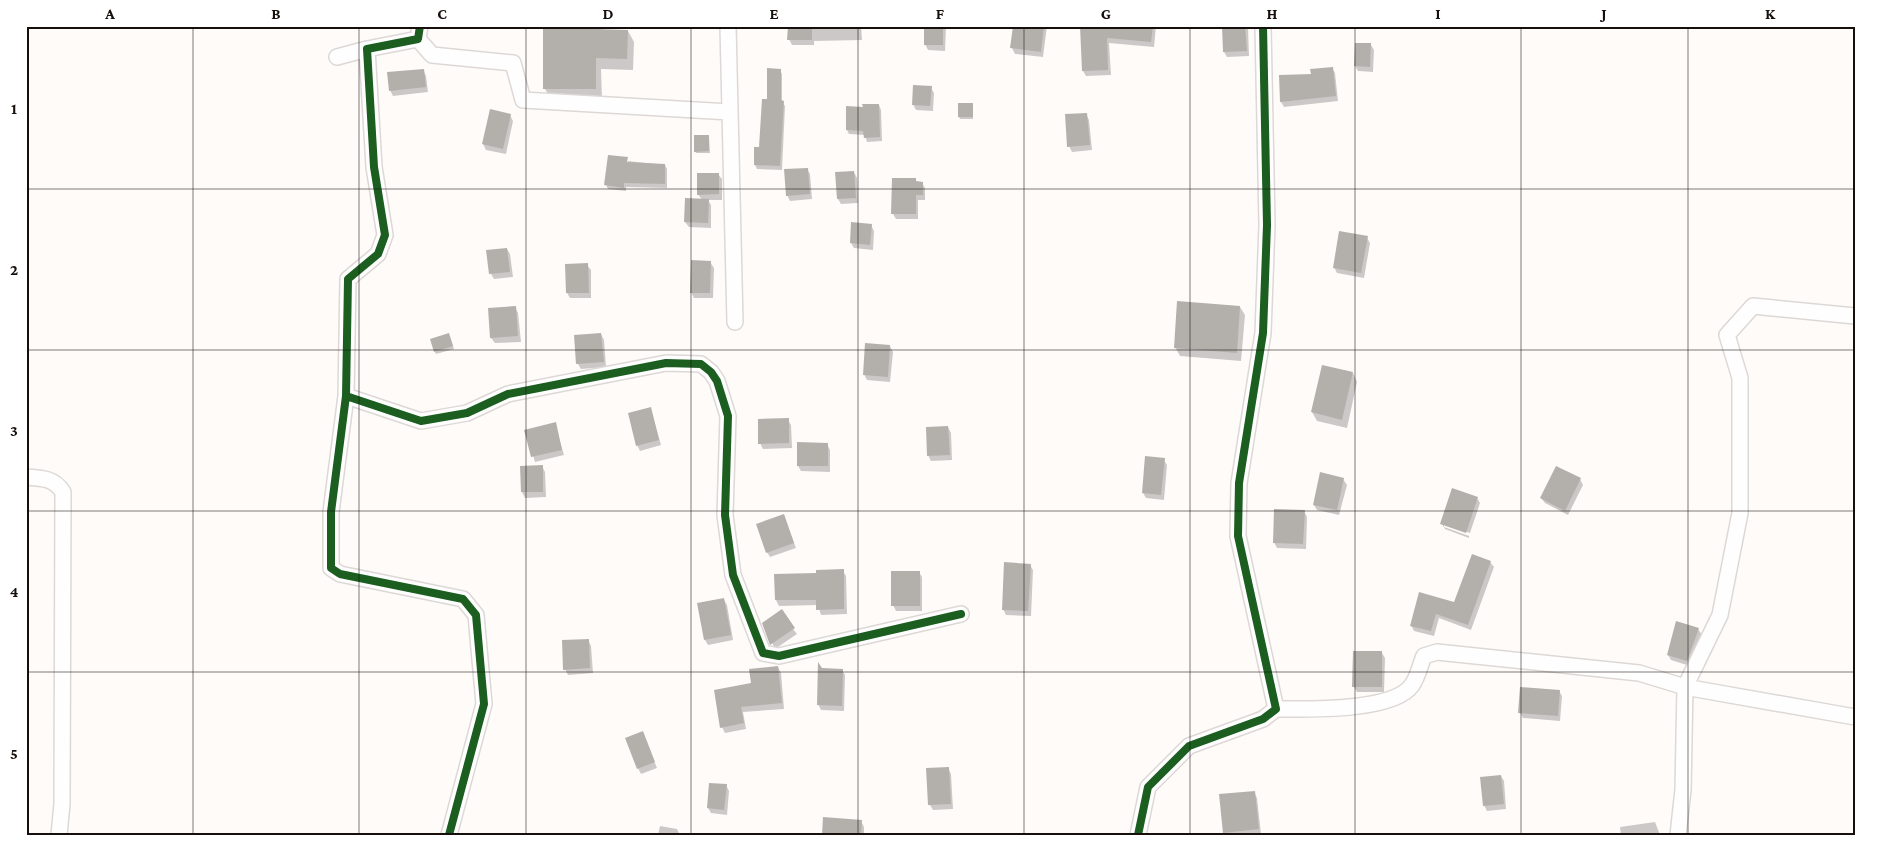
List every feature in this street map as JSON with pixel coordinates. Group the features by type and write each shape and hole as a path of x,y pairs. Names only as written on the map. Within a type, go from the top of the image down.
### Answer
{"street":[{"path":"728,26 735,322"},
{"path":"1263,26 1267,225 1263,333 1239,483 1238,536 1276,709"},
{"path":"337,57 419,33 432,55 513,63 522,100 730,112"},
{"path":"367,49 374,167 385,235 378,254 348,279 346,396 331,512 331,568 340,574 463,600 476,615 484,704 448,835"},
{"path":"1678,835 1683,790 1686,687 1720,615 1740,513 1740,378 1727,335 1753,306 1855,316"},
{"path":"346,396 421,421 467,413 508,394 666,363 701,364 711,372 717,381 728,416 725,515 733,575 763,653 779,656 960,614"},
{"path":"26,477 42,478 56,482 63,492 62,804 59,835"},
{"path":"1138,835 1148,786 1189,746 1263,719 1276,709 1346,709 1395,697 1412,686 1424,656 1437,652 1639,673 1686,687 1855,717"}],"building":[{"path":"543,26 595,26 595,29 628,30 627,59 596,58 596,89 543,89"},
{"path":"788,26 812,26 812,40 787,40"},
{"path":"924,26 943,26 943,45 924,45"},
{"path":"1013,26 1044,26 1041,52 1010,48"},
{"path":"1080,26 1153,26 1151,42 1107,38 1108,70 1082,71"},
{"path":"1222,26 1245,26 1247,51 1223,52"},
{"path":"1355,43 1371,43 1370,67 1354,66"},
{"path":"1333,67 1336,96 1280,102 1279,75 1311,74 1310,69"},
{"path":"767,68 781,69 781,100 784,101 780,166 754,165 754,147 759,147 762,99 767,99"},
{"path":"424,69 426,87 389,91 387,72"},
{"path":"913,85 932,86 930,106 912,105"},
{"path":"958,103 973,103 973,117 958,117"},
{"path":"862,104 879,104 880,137 864,138 863,131 846,130 846,106 863,107"},
{"path":"490,109 511,114 503,149 482,144"},
{"path":"1087,113 1090,145 1067,147 1065,114"},
{"path":"694,135 709,135 709,151 694,152"},
{"path":"608,155 628,157 627,162 665,164 665,184 624,183 624,188 604,185"},
{"path":"808,168 810,194 786,196 784,169"},
{"path":"854,171 856,198 837,199 835,172"},
{"path":"697,173 719,173 719,194 697,195"},
{"path":"892,178 916,178 916,181 923,182 923,195 916,195 916,214 891,214"},
{"path":"685,198 709,199 708,223 684,222"},
{"path":"851,222 872,224 870,245 850,243"},
{"path":"1339,231 1368,236 1361,273 1333,268"},
{"path":"507,248 510,272 489,274 486,250"},
{"path":"691,260 711,261 710,293 690,293"},
{"path":"588,263 589,293 566,293 565,264"},
{"path":"1177,301 1240,306 1237,353 1174,348"},
{"path":"516,306 518,336 490,338 488,308"},
{"path":"449,333 453,346 434,352 430,339"},
{"path":"601,333 604,362 576,364 574,335"},
{"path":"865,343 890,345 888,377 863,375"},
{"path":"1322,365 1353,372 1342,420 1311,412"},
{"path":"651,407 659,440 636,446 628,413"},
{"path":"789,418 789,443 758,444 758,419"},
{"path":"556,422 562,450 531,457 524,430"},
{"path":"948,426 950,455 927,456 926,427"},
{"path":"797,442 828,443 828,466 797,466"},
{"path":"1145,456 1165,458 1161,495 1142,493"},
{"path":"543,465 543,492 521,492 520,466"},
{"path":"1556,466 1581,478 1565,511 1540,498"},
{"path":"1320,472 1344,478 1337,510 1313,505"},
{"path":"1452,488 1478,497 1466,533 1440,524"},
{"path":"1274,509 1305,510 1303,544 1273,543"},
{"path":"784,514 794,543 766,553 756,524"},
{"path":"1472,554 1491,561 1468,625 1436,614 1431,631 1410,626 1419,592 1454,602"},
{"path":"1004,562 1031,564 1028,611 1002,610"},
{"path":"844,569 844,609 816,610 816,600 775,600 774,574 816,573 816,570"},
{"path":"891,571 920,571 920,606 891,606"},
{"path":"724,598 731,635 704,640 697,603"},
{"path":"782,609 795,628 770,645 762,623"},
{"path":"1676,621 1699,628 1687,661 1667,655"},
{"path":"589,639 590,668 563,670 562,640"},
{"path":"1353,651 1382,651 1382,687 1352,687"},
{"path":"818,662 822,668 843,669 842,706 817,705"},
{"path":"778,666 782,703 741,707 744,723 720,728 714,690 751,683 749,669"},
{"path":"1520,687 1560,690 1558,716 1518,713"},
{"path":"643,731 655,762 637,769 625,738"},
{"path":"949,767 951,804 928,805 926,768"},
{"path":"1501,775 1504,804 1483,806 1480,777"},
{"path":"709,783 727,784 724,810 707,808"},
{"path":"1255,791 1259,829 1223,833 1219,794"},
{"path":"823,817 862,820 861,835 822,835"}],"cycle path":[{"path":"420,26 418,39 367,49 374,167 385,235 378,254 348,279 346,396 331,512 331,568 340,574 463,599 476,615 484,704 449,835"},
{"path":"1138,835 1148,787 1189,746 1263,719 1276,709 1238,536 1239,483 1263,333 1267,225 1263,26"},
{"path":"346,396 421,421 467,413 508,394 666,363 701,364 711,372 717,381 728,416 725,515 733,575 763,653 779,656 961,614"}]}
